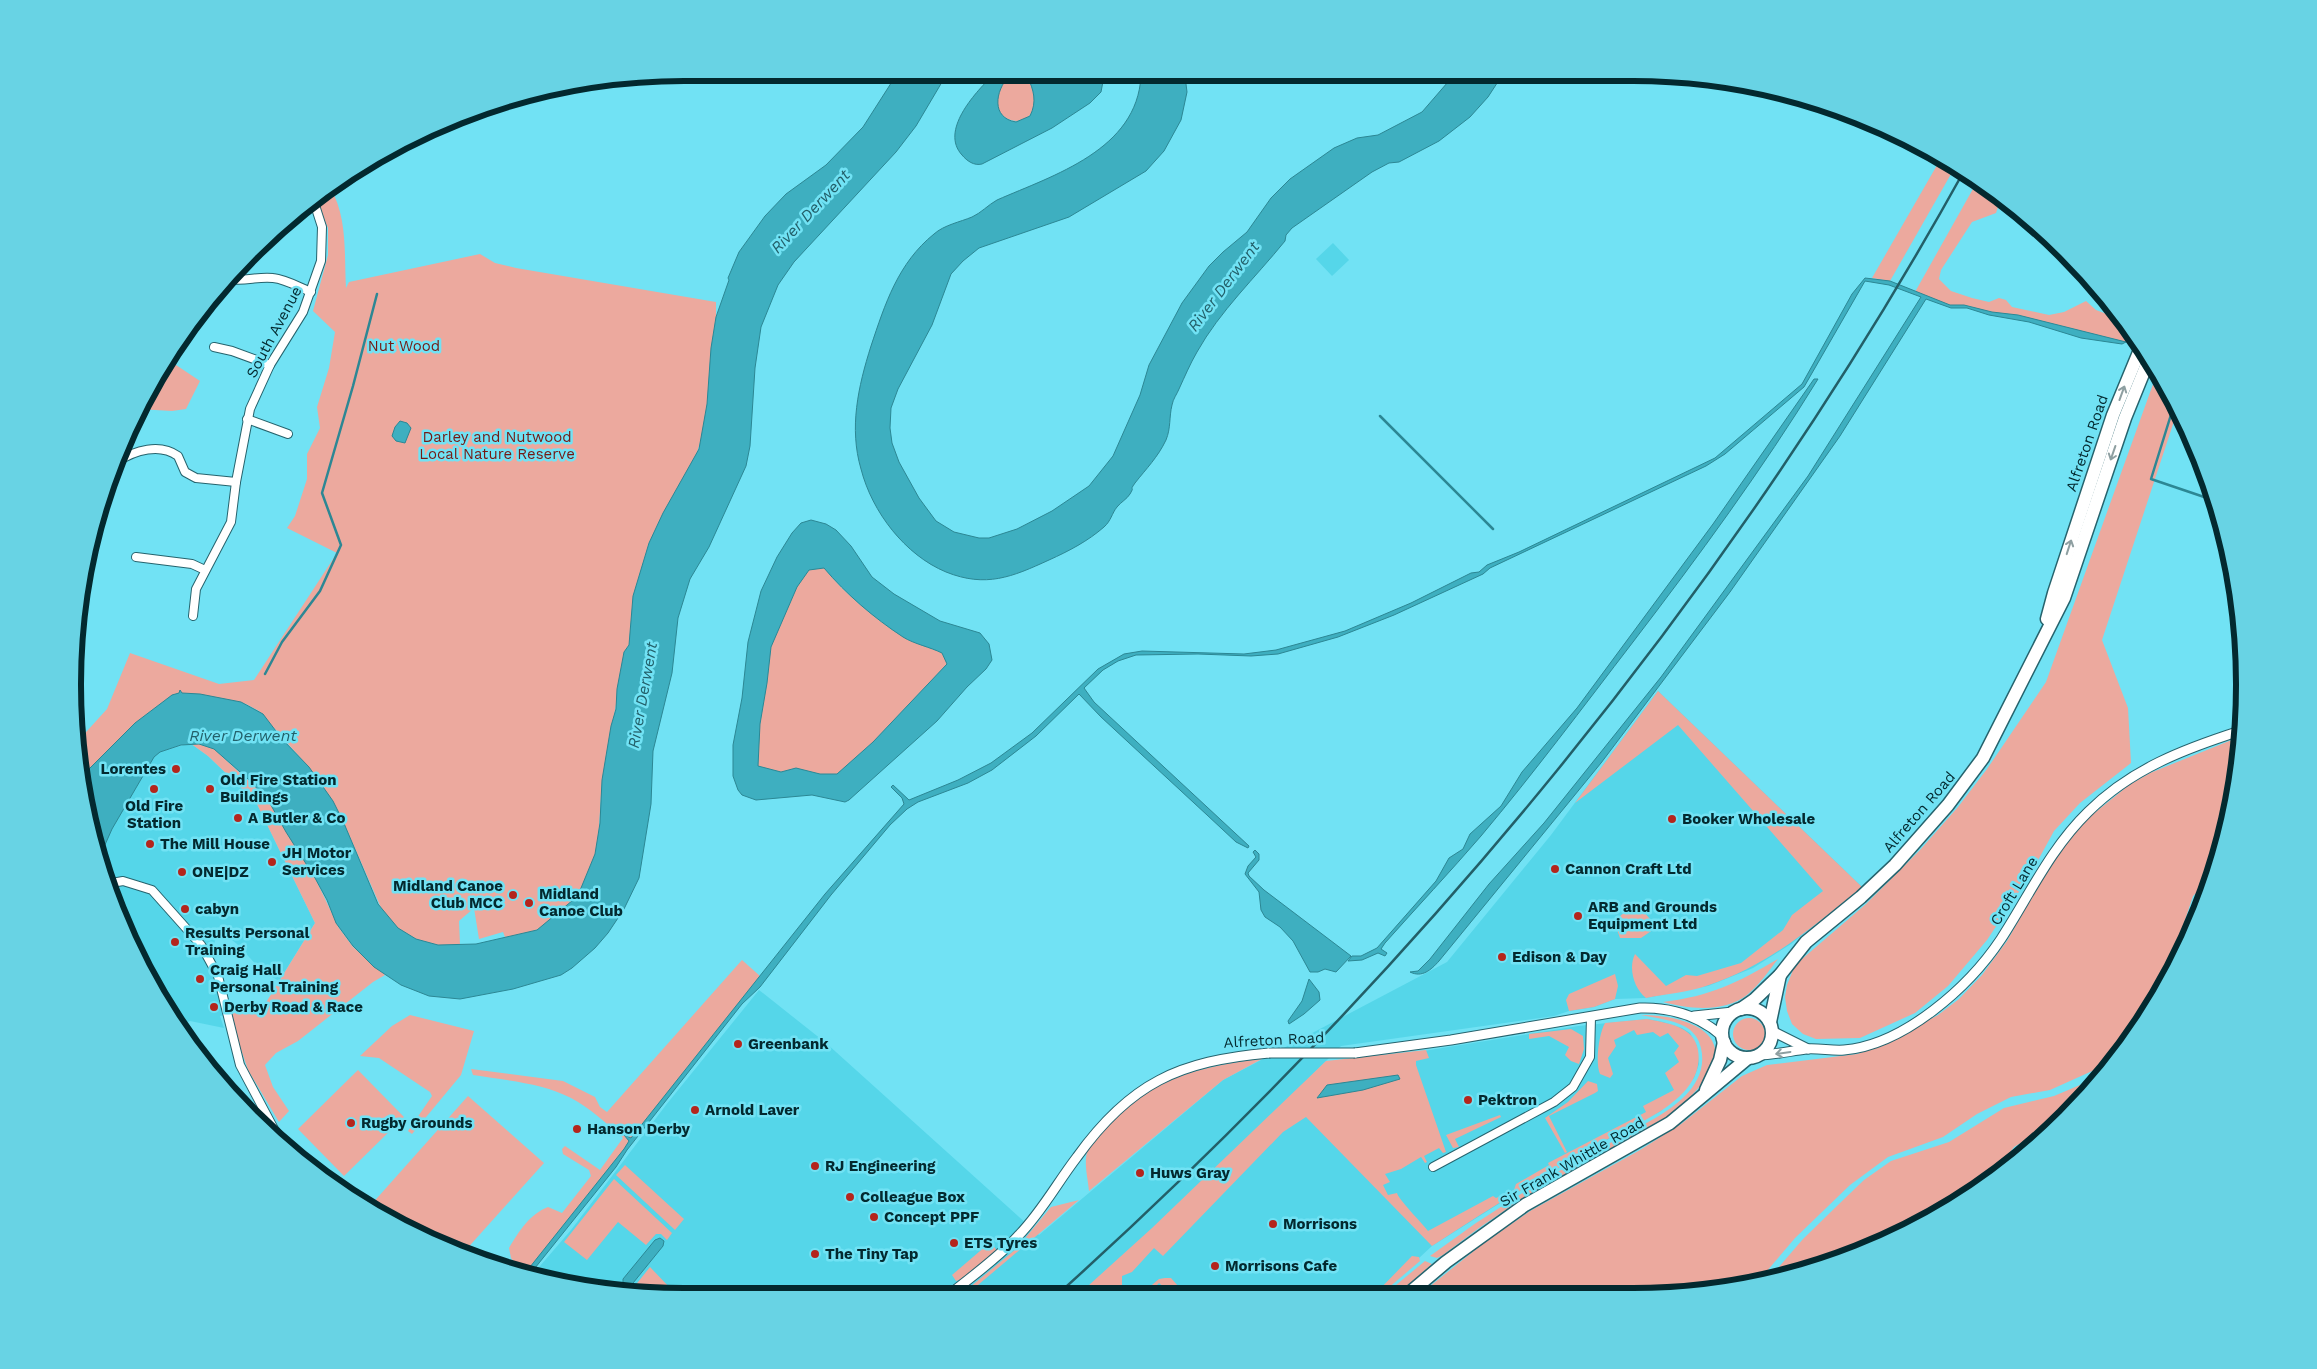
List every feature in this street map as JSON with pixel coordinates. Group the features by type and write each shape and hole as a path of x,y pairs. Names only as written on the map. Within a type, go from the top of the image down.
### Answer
{"highway":[{"name":"Alfreton Road","path":"2042,639 2054,593 2116,406 2138,355"},
{"name":"Alfreton Road","path":"1737,1010 1754,1000 1780,975 1806,942 1861,897 1895,865 1968,780 1997,734 2072,579 2102,482 2146,368"},
{"name":"Alfreton Road","path":"1771,1026 1780,975"},
{"path":"1737,1010 1757,1012 1771,1026 1769,1043 1753,1057 1732,1052 1723,1039 1725,1022 1737,1010"},
{"name":"Sir Frank Whittle Road","path":"1705,1093 1720,1060 1723,1039"},
{"name":"Sir Frank Whittle Road","path":"1415,1288 1446,1262 1525,1205 1670,1123 1705,1093 1753,1057"}],"street":[{"name":"South Avenue","path":"193,616 196,590 231,522 247,418 270,365 302,312 321,261 323,245 320,219 316,207"},
{"path":"237,281 254,278 274,278 311,292"},
{"path":"214,347 232,350 270,365"},
{"path":"247,418 288,434"},
{"path":"125,459 142,451 163,450 178,456 185,472 196,478 236,482"},
{"path":"136,557 192,564 205,570"},
{"name":"Croft Lane","path":"1753,1057 1808,1049 1844,1050 1876,1042 1928,1014 1962,986 1987,958 2052,855 2075,825 2099,802 2136,774 2173,753 2233,733"},
{"path":"115,883 123,882 152,890 201,945 218,976 240,1065 266,1118"},
{"name":"Alfreton Road","path":"957,1288 1019,1236 1110,1115 1137,1093 1164,1076 1198,1064 1269,1053 1355,1053 1451,1040 1626,1010 1654,1007 1694,1016 1710,1025 1723,1039"},
{"name":"Alfreton Road","path":"1694,1016 1737,1010"},
{"path":"1433,1167 1554,1102 1573,1087 1590,1057 1591,1017"},
{"name":"Croft Lane","path":"1771,1026 1808,1049"}],"shaded area":[{"path":"1333,243 1349,260 1332,276 1316,259"},
{"path":"1658,691 1862,887 1791,944 1753,968 1708,986 1646,998 1615,999 1594,1007 1569,1011 1554,1016 1341,1046 1288,1099 1349,1063 1578,1026 1647,1019 1682,1028 1690,1033 1697,1046 1699,1064 1694,1078 1661,1111 1605,1141 1513,1195 1432,1246 1387,1288 684,1288 606,1283 537,1269 571,1230 666,1105 759,990 826,1043 1039,1235 1223,1080 1447,962 1551,835"},
{"path":"190,743 208,756 256,802 315,923 279,981 262,971 237,944 219,930 211,952 220,975 229,1014 220,1016 224,1028 190,1021 185,1023 183,1020 143,951 113,878 104,847 112,829 154,757 160,752"}],"green space":[{"path":"1006,81 1029,81 1034,98 1032,112 1024,120 1014,121 1004,116 997,107 998,93"},
{"path":"1938,164 1952,173 1890,281 1872,278"},
{"path":"1974,187 1998,204 1998,207 1996,213 1972,222 1941,270 1939,279 1951,291 1989,302 1999,298 2006,300 2012,307 2049,315 2064,312 2086,301 2096,310 2109,315 2127,340 2126,342 2018,315 1992,312 1964,305 1950,305 1915,292"},
{"name":"Darley and Nutwood Local Nature Reserve","path":"334,194 340,211 344,236 346,288 349,282 480,254 495,263 516,268 716,302 707,404 702,437 694,461 663,513 649,543 633,596 629,645 624,652 603,776 598,836 592,867 581,888 566,907 548,923 534,931 505,937 503,932 479,939 474,908 459,921 460,945 438,945 416,939 398,928 382,910 343,821 312,771 259,711 246,704 189,693 172,695 135,723 87,771 84,735 107,709 130,653 219,684 254,680 337,553 287,528 295,516 307,479 307,454 320,428 317,407 329,368 335,332 313,311 328,255 328,228 318,205"},
{"path":"174,364 200,381 186,409 172,411 148,410"},
{"path":"2154,381 2175,419 2102,640 2128,708 2131,763 2080,803 2054,831 2030,875 1987,940 1948,986 1915,1013 1860,1038 1816,1039 1803,1034 1792,1024 1787,1011 1785,997 1787,985 1795,965 1866,904 1920,850 1958,807 1987,769 2046,682"},
{"path":"824,568 851,597 871,614 907,639 942,653 947,664 873,742 837,774 820,774 796,768 781,772 758,766 760,724 771,647 797,587 809,570"},
{"path":"1658,691 1862,887 1790,943 1751,967 1731,977 1701,987 1646,998 1638,989 1633,978 1632,966 1635,954 1666,986 1686,975 1697,976 1741,963 1783,930 1792,915 1823,891 1678,725 1575,803"},
{"path":"2233,740 2231,763 2215,841 2204,878 2200,890 2193,896 2181,935 2155,986 2134,1020 2097,1069 2050,1090 2011,1097 1977,1114 1943,1137 1888,1157 1850,1185 1795,1238 1766,1272 1711,1283 1632,1288 1428,1288 1480,1246 1530,1211 1640,1150 1681,1124 1742,1076 1767,1065 1857,1054 1882,1045 1938,1015 1959,999 1982,975 2007,941 2054,858 2082,823 2129,785 2150,773"},
{"path":"190,743 214,749 267,798 315,878 339,928 353,947 385,975 373,982 298,1041 276,1053 265,1065 273,1087 289,1111 279,1122 248,1070 229,1014 262,1009 315,923 256,802 208,756"},
{"path":"1636,903 1657,927 1641,938 1620,938 1614,921"},
{"path":"1778,959 1747,995 1728,1005 1695,1008 1663,1002 1710,992 1736,982"},
{"path":"742,960 760,976 631,1138 625,1136 629,1141 624,1149 530,1267 515,1263 511,1258 509,1248 521,1229 536,1214 548,1207 562,1213 591,1176 589,1170 563,1154 562,1149 565,1146 600,1170 623,1138 585,1106 560,1093 523,1083 473,1075 471,1069 563,1081 595,1097 600,1107 607,1112"},
{"path":"1615,974 1618,986 1615,999 1594,1007 1569,1011 1566,1000 1569,994"},
{"path":"410,1015 474,1031 461,1075 412,1134 408,1131 432,1096 430,1092 379,1058 360,1056 392,1026"},
{"path":"1641,1015 1663,1016 1689,1023 1709,1036 1714,1045 1715,1057 1709,1074 1696,1090 1668,1116 1526,1196 1443,1255 1437,1258 1430,1256 1476,1223 1541,1181 1660,1115 1689,1092 1700,1072 1702,1061 1701,1048 1694,1033 1678,1023"},
{"path":"1749,1018 1761,1022 1765,1034 1761,1046 1749,1050 1737,1046 1733,1034 1737,1022"},
{"path":"1647,1019 1671,1024 1685,1031 1691,1036 1698,1050 1698,1067 1691,1082 1681,1095 1667,1107 1588,1150 1432,1246 1306,1117 1283,1132 1163,1256 1154,1248 1132,1272 1122,1276 1120,1288 1086,1288 1152,1228 1326,1061 1426,1050 1429,1058 1416,1061 1416,1065 1446,1152 1443,1153 1439,1148 1424,1156 1427,1162 1425,1163 1421,1157 1401,1169 1385,1174 1390,1182 1383,1185 1388,1195 1397,1193 1428,1231 1493,1196 1496,1198 1514,1190 1516,1184 1549,1165 1548,1163 1646,1112 1643,1106 1674,1090 1665,1073 1679,1062 1674,1053 1679,1046 1668,1033 1660,1037 1653,1032 1637,1035 1634,1030 1614,1040 1616,1046 1608,1058 1613,1074 1610,1078 1600,1074 1598,1048 1605,1023"},
{"path":"1571,1029 1583,1036 1584,1049 1579,1064 1571,1061 1565,1055 1569,1047 1549,1036 1529,1039 1529,1034"},
{"path":"1262,1059 1223,1080 1089,1191 1086,1165 1088,1149 1098,1135 1127,1107 1162,1084 1180,1076 1219,1065"},
{"name":"Rugby Grounds","path":"358,1070 404,1117 344,1176 298,1129"},
{"path":"1588,1081 1597,1084 1598,1091 1549,1116 1567,1152 1565,1153 1545,1118 1568,1102"},
{"path":"2085,1083 2059,1111 2031,1137 2014,1147 2000,1163 1934,1207 1899,1226 1863,1242 1826,1256 1776,1270 1803,1239 1864,1180 1891,1161 1949,1142 2004,1108 2054,1096"},
{"path":"468,1096 544,1163 468,1247 418,1226 374,1201"},
{"path":"1500,1115 1501,1117 1455,1139 1459,1147 1453,1148 1446,1135"},
{"path":"625,1165 684,1219 675,1230 616,1175"},
{"path":"614,1179 672,1233 667,1240 661,1234 656,1234 646,1245 618,1222 587,1260 564,1242"},
{"path":"1079,1200 974,1288 969,1288 1016,1249 1051,1207"},
{"path":"987,1245 993,1245 997,1251 962,1279 956,1281 952,1275"},
{"path":"1412,1256 1419,1257 1420,1261 1388,1288 1381,1288"},
{"path":"1425,1261 1432,1264 1405,1288 1392,1288"},
{"path":"650,1267 669,1287 645,1286 635,1285"},
{"path":"1171,1278 1180,1288 1173,1288 1170,1285 1165,1288 1159,1283 1154,1288 1148,1288 1159,1279"}],"water":[{"name":"River Derwent","path":"892,81 943,81 916,126 896,152 794,262 778,285 761,327 755,368 750,446 746,466 709,547 690,579 678,618 672,673 653,751 651,804 639,878 624,909 595,948 561,975 513,989 460,999 429,996 401,985 374,967 353,946 336,923 327,900 315,878 268,800 248,779 214,749 199,744 181,745 160,752 154,757 112,829 104,847 87,771 135,723 172,695 179,693 180,690 182,693 200,694 241,702 263,714 282,739 309,767 333,801 378,904 398,928 416,939 438,945 476,944 537,930 573,900 581,888 595,854 600,823 602,780 611,726 616,709 617,689 624,652 629,645 633,596 649,543 663,513 699,449 707,404 711,348 716,317 729,280 728,278 739,252 765,216 786,194 826,165 863,127"},
{"path":"988,81 1005,81 998,96 999,110 1002,115 1016,122 1030,116 1032,111 1033,91 1029,81 1103,81 1101,92 1090,103 1052,128 982,164 973,164 962,155 956,145 955,135 962,113"},
{"name":"River Derwent","path":"1140,81 1186,81 1187,92 1181,120 1164,151 1146,171 1069,217 979,248 963,261 951,274 932,325 898,389 891,408 890,428 892,443 899,462 919,498 936,521 954,532 979,538 989,538 1017,529 1052,511 1089,486 1113,456 1140,395 1149,365 1182,303 1209,266 1247,232 1271,198 1290,179 1334,148 1357,138 1378,135 1422,112 1449,81 1498,81 1488,97 1470,117 1439,141 1399,162 1389,163 1372,172 1292,228 1286,235 1285,241 1227,309 1206,337 1173,401 1169,431 1163,446 1135,483 1129,496 1117,507 1108,522 1098,532 1071,549 1036,566 1011,575 986,580 960,577 946,572 917,555 892,530 873,501 857,454 855,423 859,392 866,361 894,285 911,258 938,231 967,219 997,200 1067,169 1089,156 1109,141 1125,123 1136,102"},
{"path":"1865,278 1890,281 1950,305 1964,305 1992,312 2018,315 2126,342 2122,344 2081,338 2029,322 1989,315 1967,308 1951,308 1926,299 1840,436 1730,592 1601,763 1439,961 1429,970 1422,974 1410,972 1418,971 1430,959 1489,884 1544,823 1661,677 1808,476 1921,297 1889,285 1865,281 1804,387 1725,454 1706,466 1394,615 1338,637 1278,654 1251,656 1198,654 1136,655 1118,661 1103,670 1084,688 1094,702 1249,846 1248,848 1236,842 1101,717 1079,694 1036,736 992,770 968,783 918,802 907,809 890,825 831,895 760,987 742,1004 535,1269 530,1267 624,1149 629,1141 624,1135 631,1138 825,894 904,804 902,798 891,787 893,785 909,800 958,780 991,763 1032,733 1098,669 1124,654 1142,651 1244,654 1276,650 1345,631 1411,603 1471,573 1479,572 1487,565 1519,552 1715,458 1802,384 1852,294"},
{"path":"1814,379 1818,379 1775,447 1729,513 1520,788 1481,836 1385,943 1381,949 1387,953 1385,956 1378,953 1362,960 1348,961 1352,956 1361,956 1377,948 1436,881 1449,858 1463,849 1470,834 1501,806 1522,772 1577,708 1713,524"},
{"path":"400,421 407,423 411,428 405,443 396,441 392,436 395,427"},
{"path":"811,520 826,524 836,530 851,546 872,577 894,594 940,621 980,633 989,644 992,660 986,669 937,721 845,802 812,795 756,800 742,795 733,776 733,745 742,698 748,642 761,591 777,557 792,533 801,523","holes":["824,568 861,605 892,630 907,639 942,653 947,664 873,742 837,774 820,774 796,768 781,772 758,766 760,724 771,647 797,587 809,570"]},
{"path":"1255,850 1259,854 1259,860 1248,873 1249,876 1264,890 1351,956 1336,972 1325,969 1318,972 1310,972 1293,941 1280,927 1265,917 1261,910 1259,892 1245,874 1248,866 1256,857 1253,852"},
{"path":"1309,979 1319,992 1320,1000 1289,1024 1288,1021 1302,1001"},
{"path":"1398,1075 1400,1079 1363,1090 1317,1098 1327,1085"},
{"path":"660,1238 664,1241 663,1246 631,1285 623,1284 623,1279 655,1240"}],"waterway":[{"path":"265,674 282,642 320,591 341,545 322,493 377,294"},
{"path":"2171,413 2151,479 2206,498"},
{"path":"1380,416 1493,529"}],"railway":[{"path":"1064,1288 1189,1171 1317,1043 1440,909 1557,770 1669,627 1774,480 1873,327 1960,178"}],"place":[{"name":"Lorentes","path":"176,769"},
{"name":"Old Fire Station","path":"154,789"},
{"name":"Old Fire Station Buildings","path":"210,789"},
{"name":"A Butler & Co","path":"238,818"},
{"name":"Booker Wholesale","path":"1672,819"},
{"name":"The Mill House","path":"150,844"},
{"name":"JH Motor Services","path":"272,862"},
{"name":"Cannon Craft Ltd","path":"1555,869"},
{"name":"ONE|DZ","path":"182,872"},
{"name":"Midland Canoe Club MCC","path":"513,895"},
{"name":"Midland Canoe Club","path":"529,903"},
{"name":"cabyn","path":"185,909"},
{"name":"ARB and Grounds Equipment Ltd","path":"1578,916"},
{"name":"Results Personal Training","path":"175,942"},
{"name":"Edison & Day","path":"1502,957"},
{"name":"Craig Hall Personal Training","path":"200,979"},
{"name":"Derby Road & Race","path":"214,1007"},
{"name":"Greenbank","path":"738,1044"},
{"name":"Pektron","path":"1468,1100"},
{"name":"Arnold Laver","path":"695,1110"},
{"name":"Rugby Grounds","path":"351,1123"},
{"name":"Hanson Derby","path":"577,1129"},
{"name":"RJ Engineering","path":"815,1166"},
{"name":"Huws Gray","path":"1140,1173"},
{"name":"Colleague Box","path":"850,1197"},
{"name":"Concept PPF","path":"874,1217"},
{"name":"Morrisons","path":"1273,1224"},
{"name":"ETS Tyres","path":"954,1243"},
{"name":"The Tiny Tap","path":"815,1254"},
{"name":"Morrisons Cafe","path":"1215,1266"}],"park label":[{"name":"Nut Wood","path":"404,346"}]}
